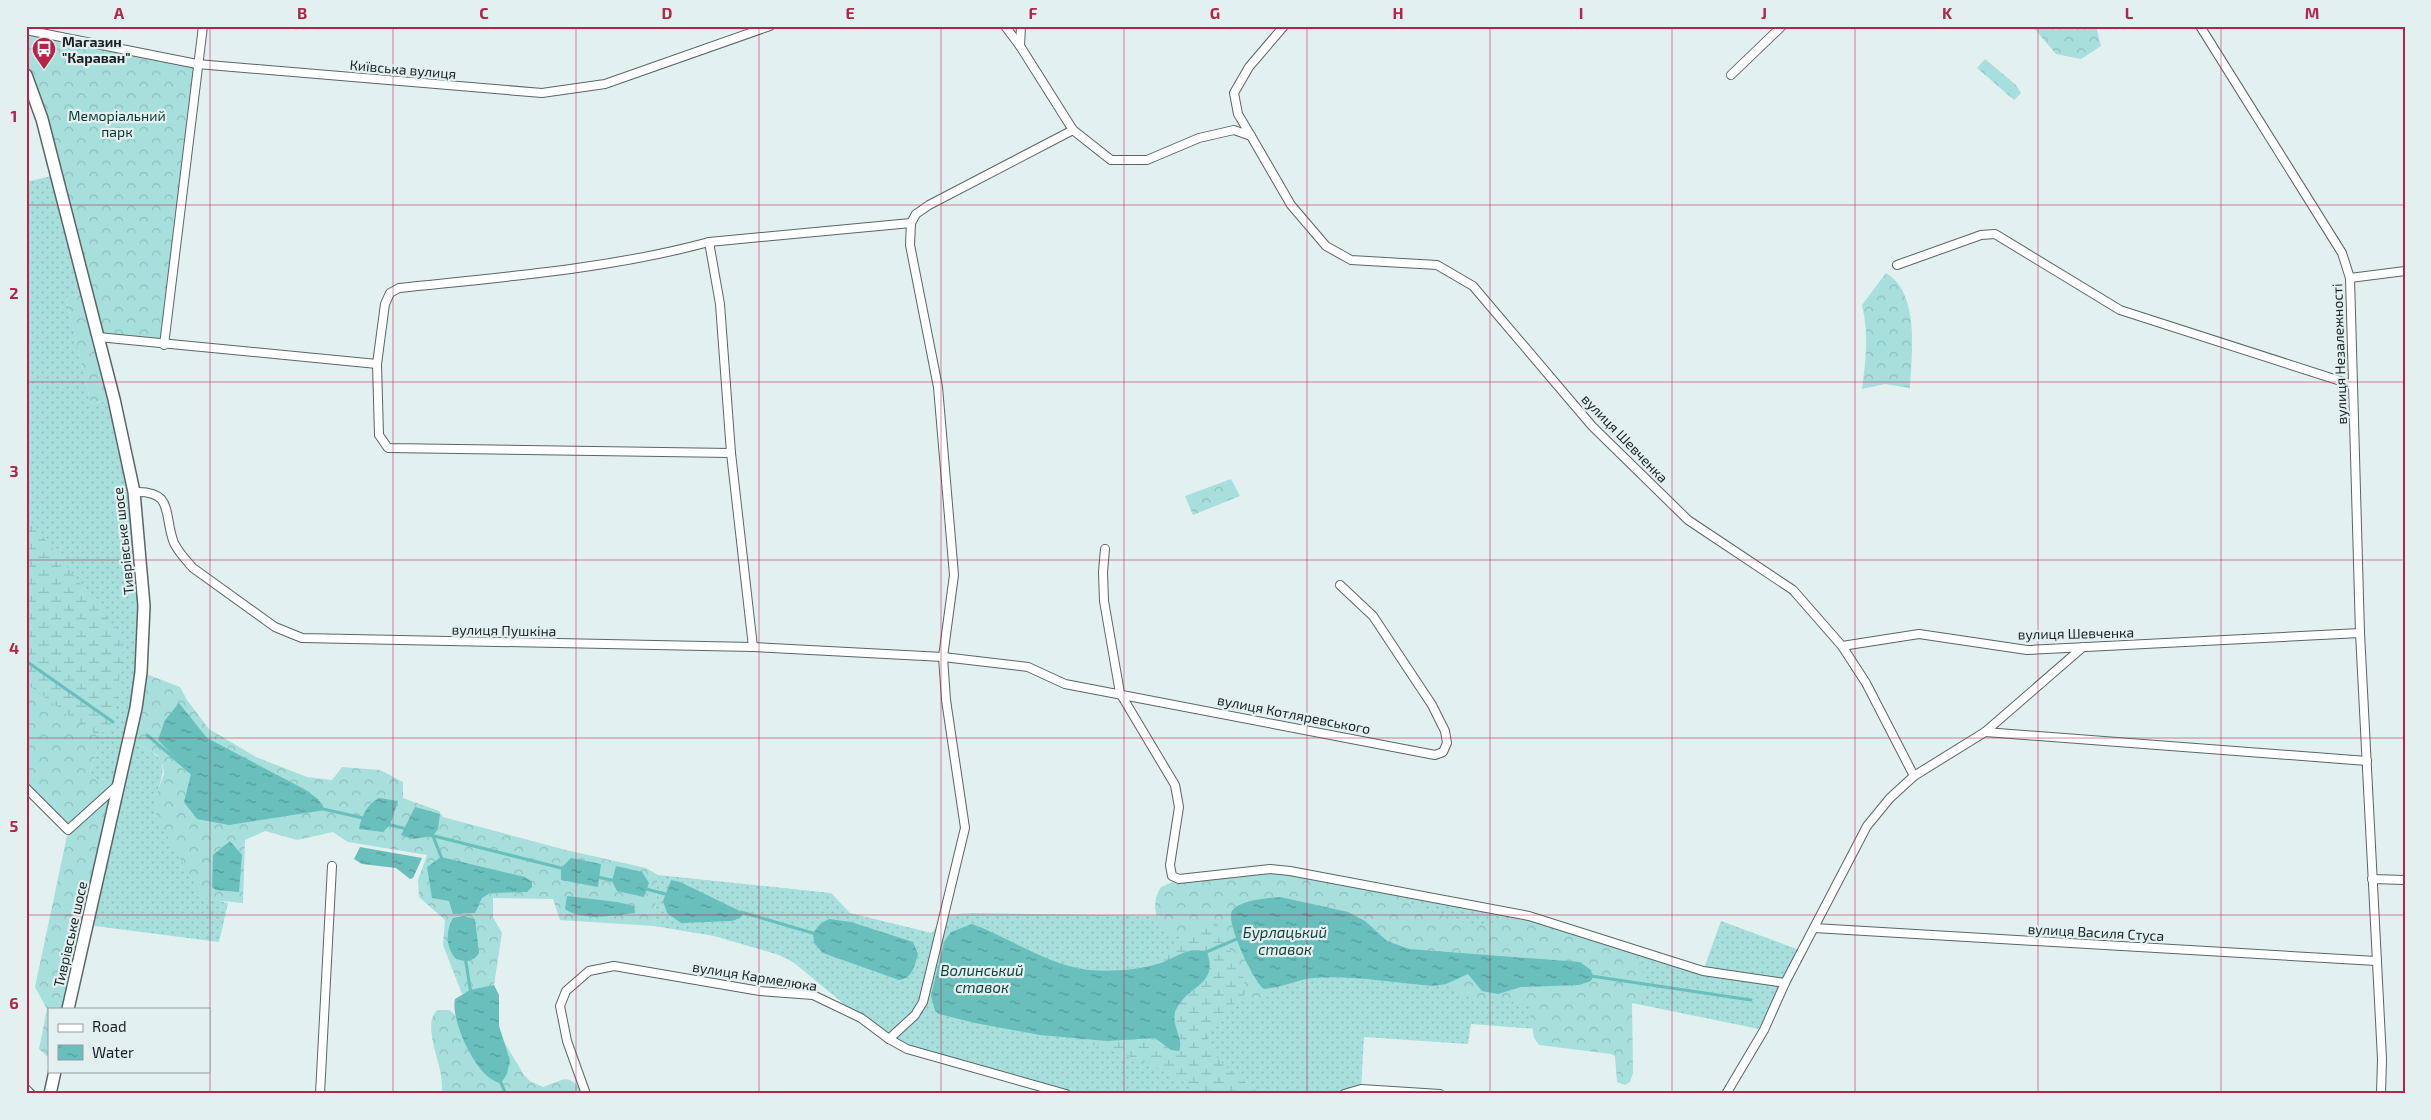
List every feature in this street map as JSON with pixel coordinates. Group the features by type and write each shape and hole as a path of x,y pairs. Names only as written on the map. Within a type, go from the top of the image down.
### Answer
{"main road":[{"name":"Тиврівське шосе","path":"26,75 42,119 98,337 134,492 144,587 144,626 137,699 68,1008"},
{"path":"50,1094 54,1072"}],"street":[{"path":"164,345 203,26"},
{"name":"Київська вулиця","path":"26,30 197,64 542,94 605,84 770,26"},
{"path":"1005,26 1020,46 1073,130 1111,160 1147,160 1199,138 1234,130 1251,136"},
{"path":"1020,46 1021,26"},
{"name":"вулиця Шевченка","path":"1284,26 1249,67 1234,93 1238,114 1291,205 1326,246 1351,260 1437,265 1473,286 1592,426 1688,520 1793,590 1842,646 1919,634 2027,650 2360,633"},
{"path":"1732,75 1782,26"},
{"name":"вулиця Незалежності","path":"2200,26 2342,253 2350,278 2360,633 2382,1059 2382,1094"},
{"path":"889,1039 916,1015 923,1002 965,828 946,700 943,657 954,575 938,387 910,245 910,223 916,214 929,205 1073,130"},
{"path":"730,453 388,448 379,435 378,364 385,304 390,293 399,288 550,272 682,249 709,242 910,223"},
{"path":"1897,265 1981,235 1995,234 2120,310 2353,385"},
{"path":"709,242 720,304 730,453 753,647"},
{"path":"2350,278 2405,270"},
{"path":"98,337 164,345 378,364"},
{"name":"вулиця Пушкіна","path":"134,492 147,491 155,493 161,498 165,504 174,541 182,557 193,568 275,627 302,638 753,647 943,657"},
{"path":"1105,549 1104,601 1120,693 1175,785 1179,807 1170,865 1172,876 1179,880 1270,869 1290,871 1530,916 1703,972 1785,983"},
{"name":"вулиця Котляревського","path":"943,657 1028,667 1065,684 1120,693 1434,755 1443,752 1447,743 1445,730 1432,705 1372,616 1340,585"},
{"path":"1842,646 1866,683 1914,776"},
{"path":"1726,1094 1764,1030 1785,983 1867,826 1890,798 1914,776 1985,732 2083,648"},
{"path":"1985,732 2366,761"},
{"path":"26,788 68,830 120,782"},
{"path":"320,1094 332,866"},
{"path":"2372,879 2405,880"},
{"name":"вулиця Василя Стуса","path":"1814,928 2376,960"},
{"name":"вулиця Кармелюка","path":"586,1094 567,1041 560,1006 566,991 589,972 614,966 760,991 812,995 861,1018 889,1039 908,1049 1066,1094"},
{"path":"26,1089 31,1094"},
{"path":"1344,1094 1361,1089 1440,1094"}],"green space":[{"path":"2032,26 2096,26 2101,46 2081,59 2056,54"},
{"name":"Меморіальний парк","path":"26,30 197,64 164,345 99,337 114,399 91,404 66,298 86,292 26,75"},
{"path":"1985,59 2016,85 2021,93 2014,100 1977,68"},
{"path":"56,175 86,292 66,298 91,404 114,399 144,587 130,740 156,755 160,760 162,773 156,795 200,893 210,899 228,903 219,942 87,925 120,782 98,782 90,772 97,751 95,731 26,542 26,182"},
{"path":"1886,273 1897,282 1909,309 1912,342 1910,388 1885,384 1862,389 1866,357 1866,336 1862,305"},
{"path":"1231,479 1240,496 1193,515 1185,496"},
{"path":"26,519 33,524 123,637 123,652 113,722 104,732 96,734 87,729 26,683"},
{"path":"26,542 97,737 97,751 90,772 98,782 120,782 68,1008 48,1008 48,1057 39,1049 47,1009 35,987 68,831 26,789"},
{"path":"141,672 180,687 187,700 209,729 256,757 307,777 332,780 342,767 380,770 403,782 403,798 439,811 443,817 566,850 646,868 658,875 654,926 560,920 553,899 493,898 493,917 502,933 494,985 462,994 443,945 445,920 419,897 418,880 427,855 348,842 333,832 297,840 265,831 245,840 243,903 210,900 200,893 156,816 156,795 164,774 163,765 157,755 130,740"},
{"path":"1270,869 1529,916 1703,971 1721,921 1802,951 1764,1030 1632,1003 1629,1036 1471,1024 1468,1044 1364,1037 1361,1089 1344,1094 1066,1094 907,1049 861,1018 793,962 779,955 714,936 654,926 658,875 831,893 850,913 932,933 944,915 972,913 1169,916"},
{"path":"1270,869 1362,888 1474,926 1529,916 1621,945 1636,957 1642,965 1645,991 1644,995 1632,1003 1633,1073 1630,1082 1625,1085 1617,1082 1615,1056 1539,1045 1534,1038 1529,1007 1522,1003 1471,998 1456,992 1451,987 1451,980 1409,949 1393,944 1360,927 1268,985 1269,994 1263,1001 1252,1002 1244,997 1229,966 1209,944 1170,934 1158,919 1155,906 1161,887 1179,879"},
{"path":"1215,920 1243,975 1246,993 1210,1026 1207,1035 1209,1045 1223,1063 1260,1094 1207,1094 1146,1062 1061,1035 1107,1041 1138,1037 1180,1040 1174,1025 1178,961 1126,969 1159,960 1208,922"},
{"path":"438,1010 449,1010 454,1014 489,1072 509,1056 503,1040 524,1075 530,1081 543,1087 566,1079 574,1082 584,1094 442,1094 441,1073 431,1029 434,1015"}],"water":[{"path":"179,703 207,738 304,789 318,799 325,810 229,825 197,819 184,802 191,774 158,740 165,720"},
{"path":"379,798 398,801 390,825 383,832 359,829 365,811"},
{"path":"415,807 440,814 438,829 433,836 413,839 401,835"},
{"path":"230,841 242,855 239,892 216,890 212,887 213,855"},
{"path":"360,847 422,858 413,878 410,879 396,868 362,864 354,859"},
{"path":"441,857 525,877 532,882 532,887 527,892 490,893 482,898 475,913 453,914 449,901 432,898 427,867"},
{"path":"571,858 601,864 598,887 561,880 561,868"},
{"path":"616,866 642,872 649,883 644,897 617,891 612,881"},
{"path":"671,880 680,882 744,913 740,918 732,921 681,923 667,913 663,901"},
{"path":"567,896 634,906 635,913 590,917 573,913 565,909"},
{"name":"Бурлацький ставок","path":"1280,897 1348,912 1365,921 1387,941 1409,949 1580,962 1591,970 1593,976 1591,981 1579,985 1521,987 1498,994 1482,991 1468,974 1446,984 1433,986 1358,978 1328,977 1307,979 1264,989 1254,976 1236,938 1231,917 1232,911 1241,904 1254,900"},
{"path":"463,916 475,919 479,953 474,958 463,961 456,959 450,950 448,934 453,918"},
{"path":"829,919 851,922 913,942 918,954 910,974 904,979 899,980 823,953 814,943 813,933 820,924"},
{"name":"Волинський ставок","path":"972,924 1058,963 1089,970 1116,971 1135,969 1161,963 1189,951 1207,952 1209,971 1206,977 1184,999 1175,1012 1175,1024 1180,1040 1179,1051 1171,1050 1155,1038 1107,1041 1040,1035 939,1014 935,1011 931,996 944,942 951,932"},
{"path":"494,985 499,995 499,1026 510,1060 507,1074 501,1083 483,1072 475,1061 461,1034 455,1009 455,999 470,990"}],"waterway":[{"path":"26,661 113,722"},
{"path":"147,735 194,775"},
{"path":"323,809 363,818"},
{"path":"386,824 407,829"},
{"path":"430,835 565,869"},
{"path":"433,836 442,859"},
{"path":"597,877 616,881"},
{"path":"646,889 669,895"},
{"path":"741,912 816,934"},
{"path":"1204,953 1239,938"},
{"path":"465,956 471,994"},
{"path":"1591,976 1751,1000"},
{"path":"500,1081 506,1094"}],"place":[{"name":"Магазин \"Караван\"","path":"44,70"}]}
